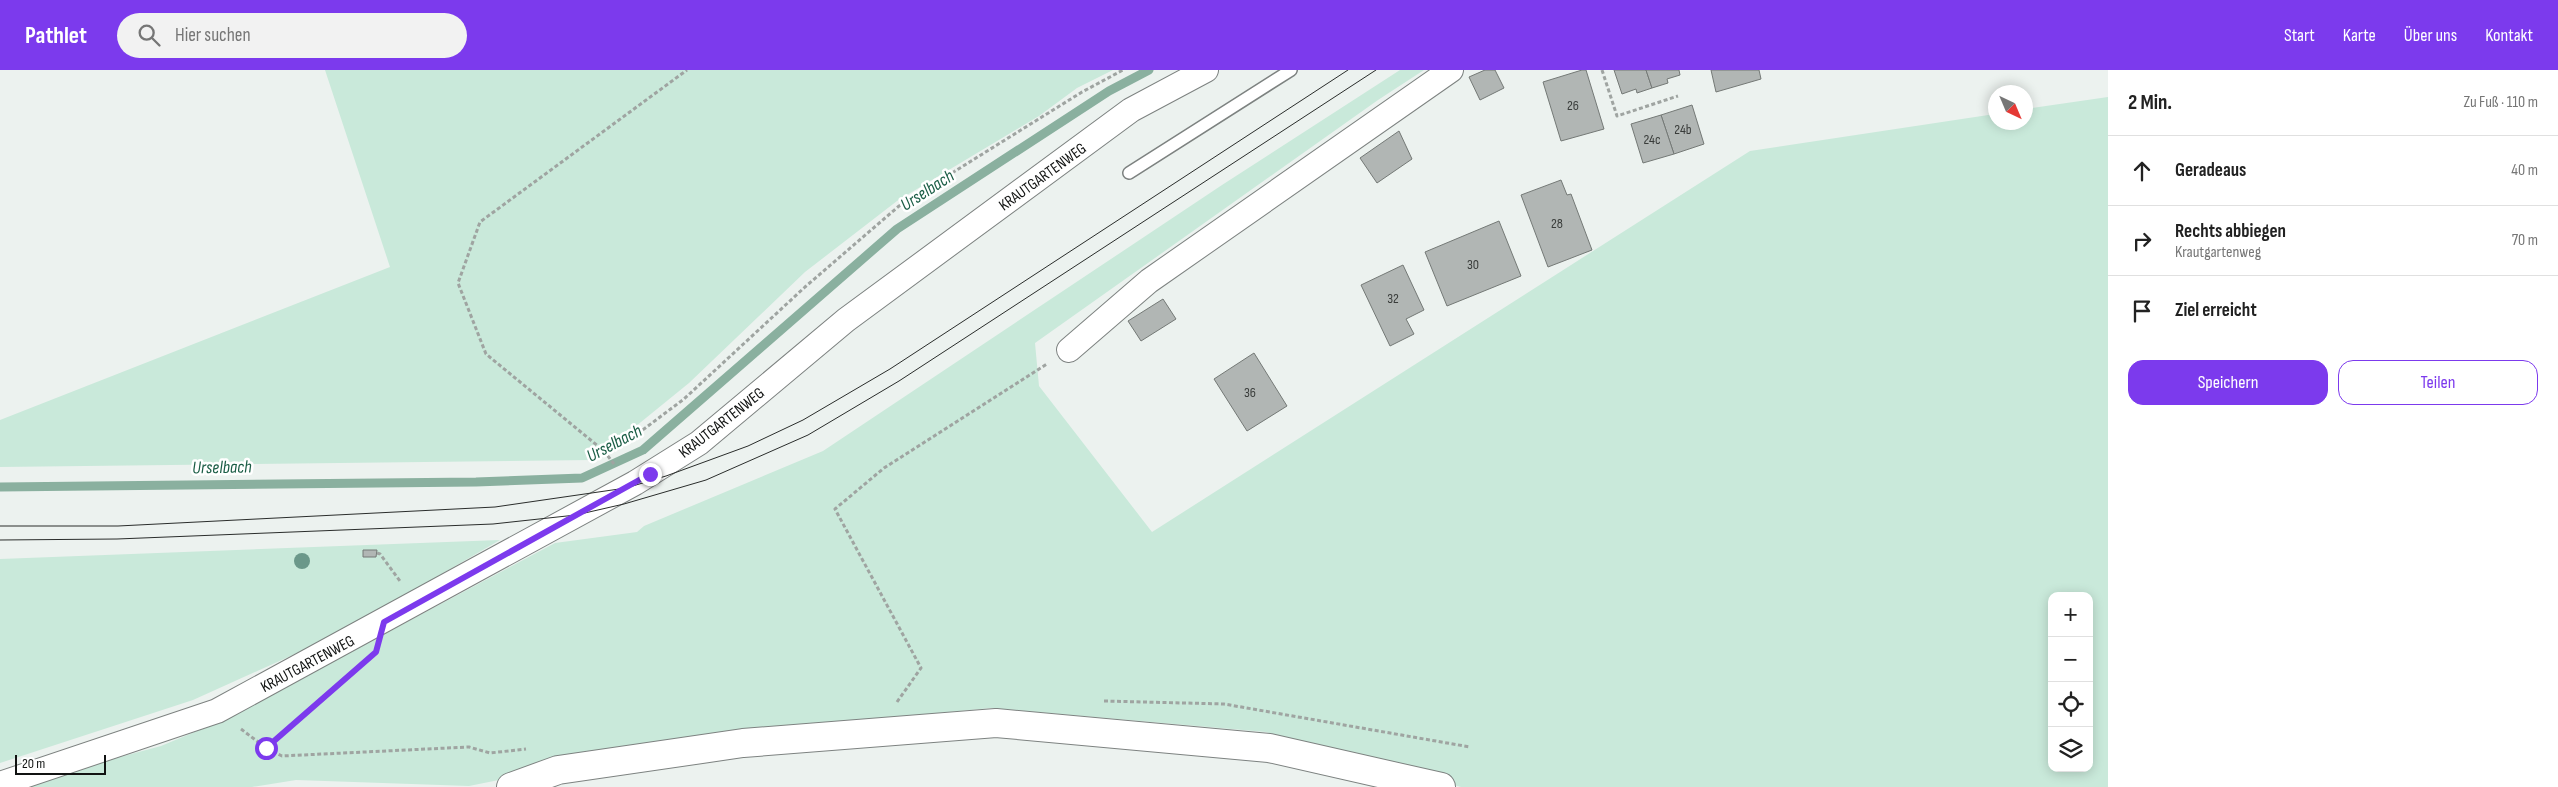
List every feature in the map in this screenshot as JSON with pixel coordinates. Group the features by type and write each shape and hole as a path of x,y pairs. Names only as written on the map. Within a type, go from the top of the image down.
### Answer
{"main road":[{"path":"511,787 558,770 743,743 996,723 1269,748 1440,787"}],"street":[{"name":"KRAUTGARTENWEG","path":"0,784 217,711 626,488 699,443 846,320 1131,110 1206,70"},
{"path":"1068,350 1149,281 1451,70"}],"lane":[{"path":"1130,173 1291,70"}],"path":[{"path":"687,70 480,222 458,283 486,354 604,451 616,450 684,399 805,287 899,206 1082,92 1123,70"},
{"path":"1602,70 1616,116 1678,96"},
{"path":"891,709 921,668 835,509 884,468 1068,350"},
{"path":"376,553 380,554 417,603"},
{"path":"361,664 266,748 282,756 469,747 490,753"}],"green space":[{"path":"325,70 1113,70 1077,88 1039,116 897,201 805,272 689,383 609,448 591,460 0,467 0,420 390,267"},
{"path":"1400,70 1424,70 1378,100 1035,343 1039,386 1152,532 1750,151 1988,115 1988,130 2033,130 2033,108 2108,97 2108,787 1461,787 1266,732 991,708 738,732 469,786 296,780 252,787 8,787 161,746 221,721 555,543 637,532 644,526 823,451 1222,185"},
{"path":"500,540 335,636 193,700 0,763 0,559"}],"building":[{"path":"1485,70 1495,70 1504,88 1480,100 1469,77"},
{"path":"1586,70 1604,129 1561,141 1543,82"},
{"path":"1614,70 1646,70 1652,88 1637,93 1636,89 1622,94"},
{"path":"1646,70 1679,70 1680,75 1667,79 1668,83 1652,88"},
{"path":"1711,70 1759,70 1761,79 1716,92"},
{"path":"1692,105 1704,144 1674,154 1661,115"},
{"path":"1661,115 1674,154 1643,163 1631,124"},
{"path":"1399,131 1412,159 1377,183 1360,158"},
{"path":"1561,180 1567,195 1571,194 1592,250 1548,267 1521,195"},
{"path":"1499,221 1521,276 1447,306 1425,252"},
{"path":"1403,265 1424,310 1406,319 1414,334 1390,346 1361,285"},
{"path":"1163,299 1176,319 1141,341 1128,321"},
{"path":"1254,353 1287,406 1247,431 1214,379"},
{"path":"363,550 377,550 376,557 363,557"}],"waterway":[{"name":"Urselbach","path":"0,487 476,482 582,478 643,450 897,229 1109,91 1149,70"}],"tram line":[{"path":"0,526 118,526 495,507 626,488 666,476 748,446 803,420 890,369 1348,70"},
{"path":"0,540 117,539 493,524 576,515 624,504 706,480 808,435 899,381 1376,70"}],"route":[{"path":"266,748 376,652 384,622 650,474"}]}
